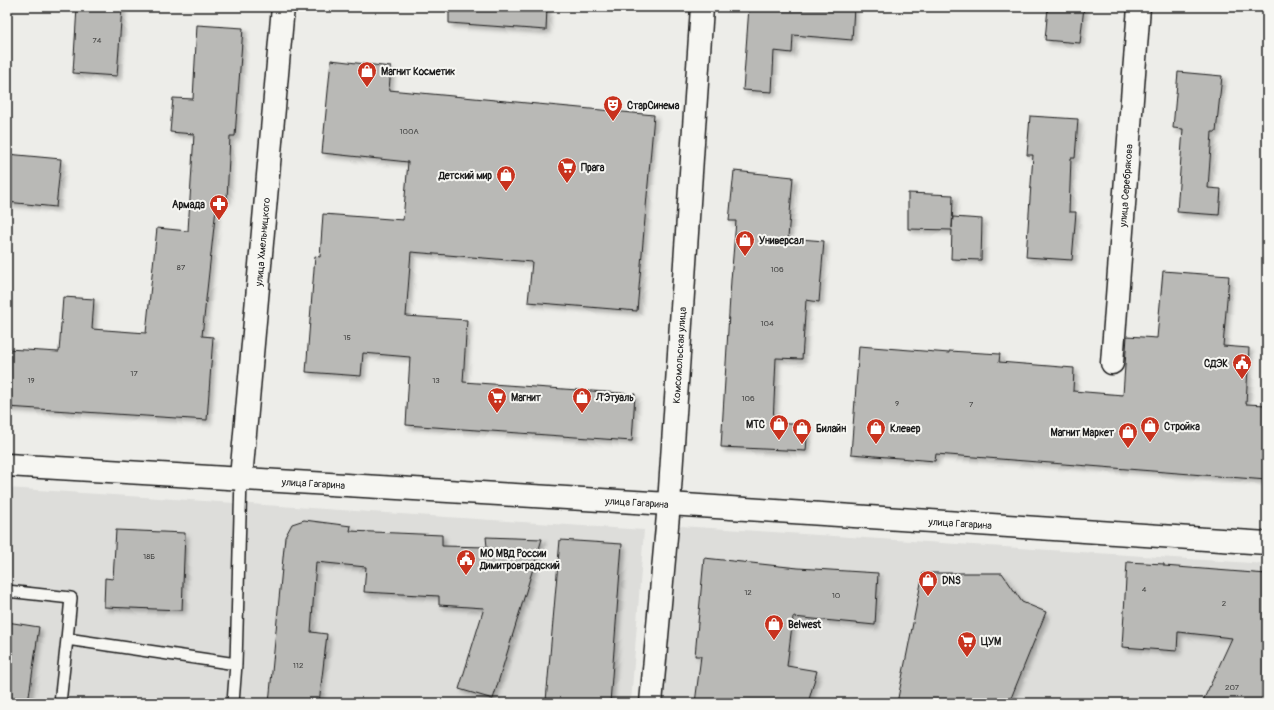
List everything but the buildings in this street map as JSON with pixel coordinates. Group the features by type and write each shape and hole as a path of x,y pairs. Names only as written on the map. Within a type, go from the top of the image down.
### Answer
{"street":[{"name":"улица Хмельницкого","path":"242,478 283,7"},
{"name":"Комсомольская улица","path":"652,703 669,504 702,7"},
{"name":"улица Серебрякова","path":"1112,363 1139,7"},
{"name":"улица Гагарина","path":"7,465 669,504 1267,543"}],"lane":[{"path":"233,703 236,664 242,478"},
{"path":"7,591 71,598 60,703"},
{"path":"67,638 236,664"}],"shaded area":[{"path":"7,488 644,530 631,703 7,703"},
{"path":"680,526 1267,564 1267,703 663,703"}],"place":[{"name":"Магнит Косметик","path":"367,88"},
{"name":"СтарСинема","path":"613,122"},
{"name":"Прага","path":"567,184"},
{"name":"Детский мир","path":"506,192"},
{"name":"Армада","path":"219,221"},
{"name":"Универсал","path":"745,257"},
{"name":"СДЭК","path":"1242,380"},
{"name":"Магнит","path":"497,414"},
{"name":"Л'Этуаль","path":"582,414"},
{"name":"МТС","path":"779,441"},
{"name":"Стройка","path":"1150,443"},
{"name":"Билайн","path":"802,445"},
{"name":"Клевер","path":"876,445"},
{"name":"Магнит Маркет","path":"1128,449"},
{"name":"МО МВД России Димитровградский","path":"466,576"},
{"name":"DNS","path":"928,597"},
{"name":"Belwest","path":"774,641"},
{"name":"ЦУМ","path":"967,658"}]}
